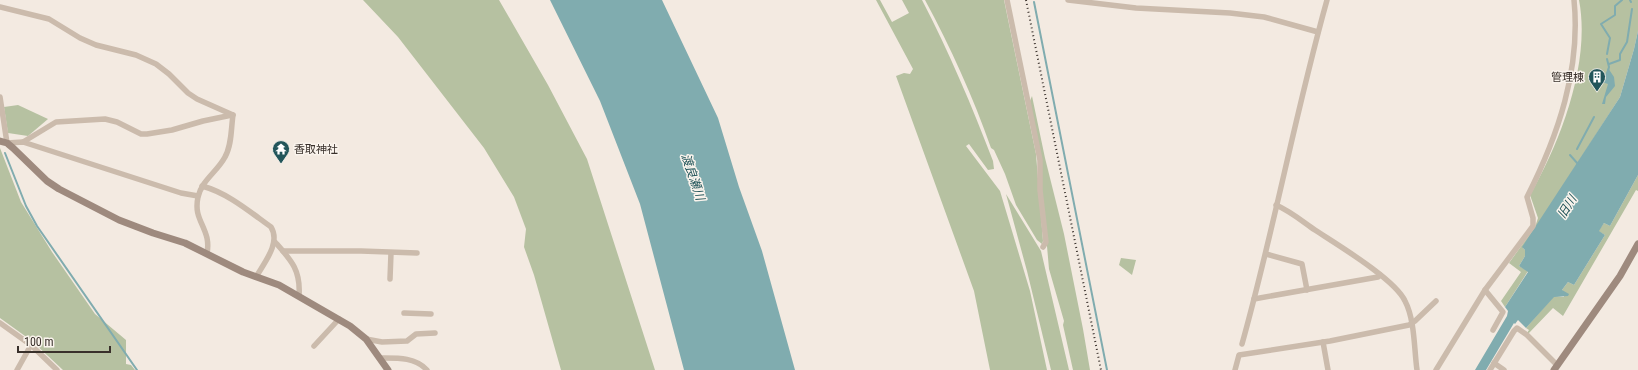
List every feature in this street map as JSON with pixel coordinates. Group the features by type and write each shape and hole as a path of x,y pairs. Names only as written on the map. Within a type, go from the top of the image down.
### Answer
{"street":[{"path":"1007,0 1040,160 1040,190 1046,242 1043,247"},
{"path":"1068,0 1136,8 1230,13 1264,17 1318,32"},
{"path":"1242,344 1266,254 1276,205 1327,0"},
{"path":"1436,370 1485,290 1534,224 1527,197 1553,139 1568,88 1574,57 1576,28 1574,0"},
{"path":"0,7 49,19 80,38 96,45 136,55 162,69 197,99 233,115"},
{"path":"0,97 3,142"},
{"path":"23,142 56,122 105,119 117,122 142,134 147,134 172,130 203,121 233,115"},
{"path":"207,253 207,236 197,214 198,196 202,186 226,156 231,137 233,115"},
{"path":"3,142 23,142 198,196"},
{"path":"3,142 20,154 47,181 59,189 119,220 185,243 243,272 279,285 339,319 366,339 388,370"},
{"path":"202,186 218,192 243,207 271,227 274,231 275,242 296,270 299,278 299,296"},
{"path":"1276,205 1332,241 1397,289 1405,301 1411,324 1417,370"},
{"path":"256,277 275,242"},
{"path":"1490,370 1516,328 1519,328 1555,368 1620,276 1638,244"},
{"path":"283,252 417,253"},
{"path":"390,279 391,252"},
{"path":"1266,254 1302,264 1307,290"},
{"path":"1254,299 1378,277 1380,275"},
{"path":"1485,290 1503,312 1493,330"},
{"path":"1235,370 1239,355 1323,342 1411,324 1436,301"},
{"path":"404,313 431,314"},
{"path":"314,346 339,319"},
{"path":"0,324 32,345 57,370"},
{"path":"366,339 382,342 407,341 416,334 435,333"},
{"path":"1323,342 1328,370"},
{"path":"17,370 32,345"},
{"path":"380,358 406,359 421,364 427,370"},
{"path":"1494,363 1504,370"}],"green space":[{"path":"363,0 499,0 548,85 587,159 655,370 561,370 534,275 524,247 526,229 514,197 484,148 398,37"},
{"path":"876,0 880,0 892,22 909,13 902,0 922,0 951,59 985,140 993,161 994,169 988,170 969,144 966,146 1000,191 1030,291 1047,370 990,370 974,291 896,76 904,73 910,74 913,69"},
{"path":"925,0 1004,0 1036,154 1042,244 1037,240 1016,205 1005,174 994,150 991,148 961,73"},
{"path":"1579,0 1638,0 1638,31 1634,49 1620,97 1523,248 1525,250 1525,256 1519,266 1528,271 1505,307 1501,301 1521,272 1509,263 1535,227 1538,218 1530,195 1552,150 1571,100 1581,49 1582,24"},
{"path":"1032,96 1045,158 1064,234 1090,370 1073,370 1063,325 1064,321 1049,269 1043,200 1030,101"},
{"path":"18,105 48,119 28,136 8,133 4,107"},
{"path":"0,148 21,202 52,252 95,314 126,340 126,364 131,365 135,370 63,370 32,341 0,318"},
{"path":"1638,175 1638,191 1636,190 1563,316 1553,308 1528,334 1527,333 1529,330 1526,328 1554,296 1564,297 1562,290 1568,282 1574,285 1605,235 1598,231 1604,223 1610,226"},
{"path":"1006,194 1041,251 1069,370 1051,370 1027,271"},
{"path":"1121,258 1136,260 1132,275 1119,265"}],"water":[{"name":"渡良瀬川","path":"550,0 662,0 718,118 739,187 762,251 795,370 684,370 640,204 600,101"},
{"name":"旧川","path":"1638,31 1638,175 1610,226 1604,223 1599,231 1605,235 1574,285 1568,282 1562,290 1569,294 1568,296 1554,297 1526,328 1518,320 1515,324 1514,323 1486,370 1475,370 1507,316 1508,311 1505,307 1528,272 1519,266 1525,256 1525,250 1522,247 1620,97"},
{"path":"1608,68 1614,77 1615,86 1606,97 1605,104 1602,104 1608,84 1602,82"}],"waterway":[{"path":"1607,54 1610,38 1601,24 1615,15 1615,6 1622,0"},
{"path":"1034,2 1107,370"},
{"path":"1609,64 1620,60 1620,54 1627,42 1632,9"},
{"path":"1607,59 1609,67 1608,71"},
{"path":"1577,149 1594,117"},
{"path":"5,153 26,206 37,226 137,370"},
{"path":"1570,155 1578,164"}],"railway":[{"path":"1026,0 1101,370"}],"place":[{"name":"管理棟","path":"1597,92"},
{"name":"香取神社","path":"281,164"}]}
